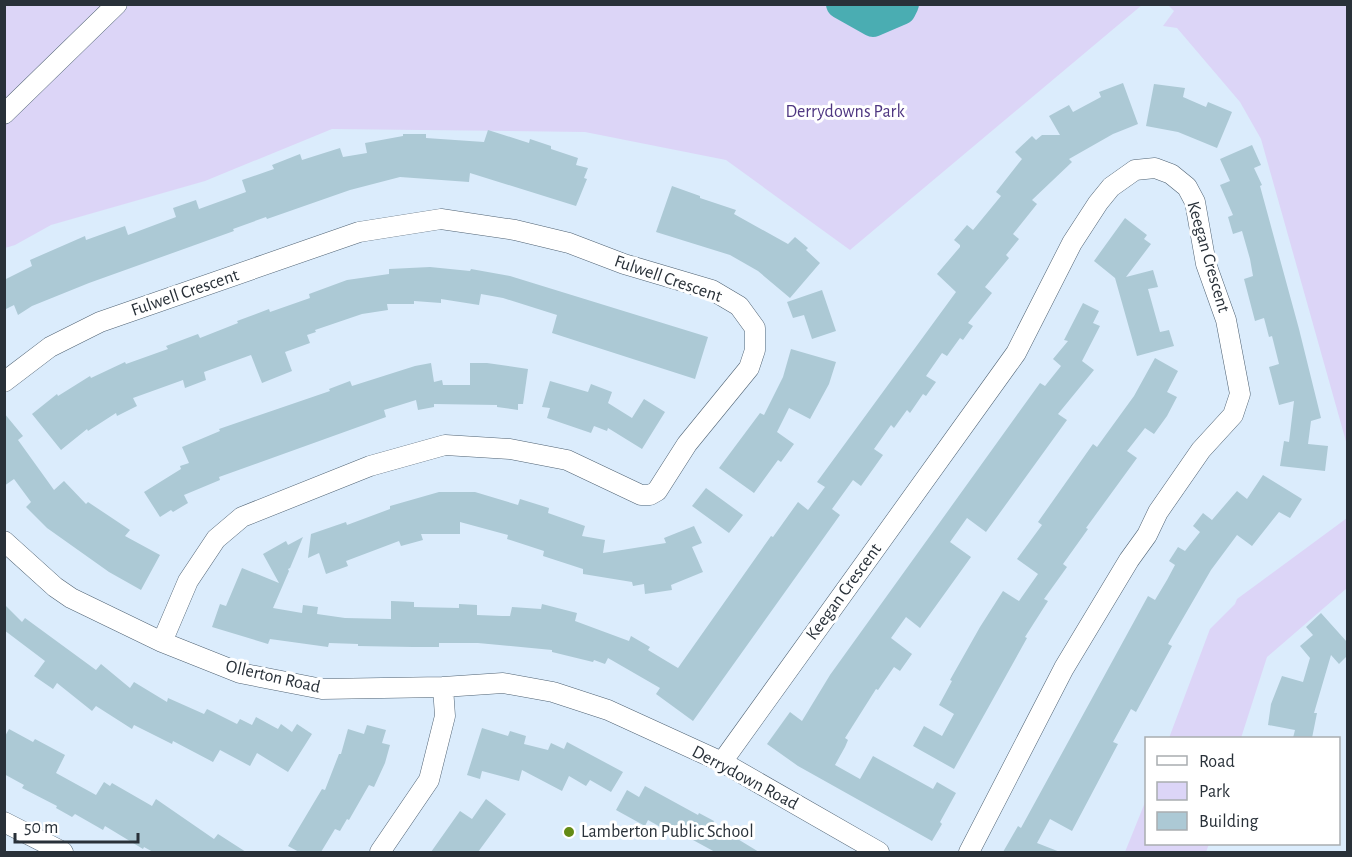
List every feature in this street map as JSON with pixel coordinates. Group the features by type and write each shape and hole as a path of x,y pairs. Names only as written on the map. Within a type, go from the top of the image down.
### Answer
{"street":[{"path":"4,114 117,4"},
{"name":"Keegan Crescent","path":"722,762 1016,353 1072,243 1098,202 1111,187 1135,170 1155,168 1171,174 1187,187 1195,202 1206,264 1226,320 1240,394 1233,415 1201,450 1158,512 1147,535 1129,560 1069,660 969,852"},
{"name":"Fulwell Crescent","path":"4,382 50,347 100,322 359,232 424,220 441,219 515,230 569,243 624,264 712,290 739,306 754,327 755,350 748,368 687,444 657,491 650,495 641,495 567,460 510,449 445,445 370,466 242,517 216,538 188,581 162,642"},
{"name":"Ollerton Road","path":"6,546 71,598 162,642 240,673 322,689 443,687 503,683 553,692 608,710"},
{"path":"380,852 429,780 446,716 443,687"},
{"name":"Derrydown Road","path":"608,710 722,762 879,852"},
{"path":"4,822 63,852"}],"green space":[{"name":"Derrydowns Park","path":"5,5 1142,5 850,250 726,160 585,132 332,129 205,181 51,225 5,248"},
{"path":"1168,5 1347,5 1347,445 1261,139 1240,102 1177,28 1163,26 1174,11"},
{"path":"1347,518 1347,588 1267,657 1241,737 1169,737 1210,629 1235,604 1237,599"},
{"path":"1145,802 1145,845 1209,845 1206,852 1125,852"}],"building":[{"path":"1123,83 1138,124 1113,134 1069,159 1072,162 1032,200 1037,204 1013,234 1019,239 1006,255 1009,258 985,287 992,293 968,323 973,326 963,340 960,338 947,356 942,353 926,376 936,382 926,396 923,394 910,413 907,410 894,428 891,425 874,449 883,455 861,486 853,480 832,509 840,515 693,721 656,694 660,688 608,658 605,664 552,652 552,650 478,643 439,643 439,647 413,647 329,643 328,647 270,639 268,644 212,627 220,604 226,606 242,568 279,583 263,554 286,541 288,545 303,537 273,608 302,613 303,605 318,607 317,614 345,618 391,619 391,601 414,602 414,607 459,608 459,604 477,605 477,615 502,616 510,616 512,607 541,609 542,604 577,613 575,621 629,641 631,636 650,647 648,650 678,668 771,536 773,537 798,502 808,510 825,487 817,482 956,292 937,274 960,247 954,240 967,225 973,230 1001,196 996,192 1022,159 1015,152 1032,136 1036,140 1042,135 1060,135 1049,116 1069,105 1073,112 1101,97 1099,92"},
{"path":"1154,84 1185,88 1183,97 1206,107 1208,102 1232,112 1217,148 1178,132 1146,126"},
{"path":"488,130 529,143 530,139 578,158 576,165 588,168 584,178 587,179 576,206 470,173 469,182 400,177 350,190 267,219 266,217 233,229 234,231 89,283 32,306 18,315 14,305 4,310 4,280 32,266 30,260 85,236 86,240 125,226 128,235 176,217 173,208 196,200 199,209 246,192 242,180 274,169 272,165 300,154 302,160 340,148 343,157 367,153 365,143 403,136 403,134 426,134 426,138 484,142"},
{"path":"1252,145 1261,165 1254,168 1262,185 1260,186 1321,418 1311,421 1308,444 1328,446 1325,471 1280,466 1284,441 1289,442 1294,401 1279,405 1269,367 1279,364 1272,336 1269,337 1264,318 1255,321 1244,279 1253,276 1250,259 1242,231 1233,234 1228,217 1233,215 1220,185 1230,181 1220,159"},
{"path":"672,186 736,210 734,214 788,244 795,237 820,263 790,298 758,271 730,255 656,232"},
{"path":"1125,218 1147,235 1144,239 1151,244 1126,277 1153,270 1158,287 1148,289 1160,332 1169,330 1174,346 1137,356 1115,278 1094,261"},
{"path":"430,267 470,271 471,269 510,276 708,337 695,379 552,333 557,315 503,298 481,294 479,305 441,299 441,303 414,301 414,304 387,304 388,310 362,314 315,330 316,332 307,335 310,343 285,352 292,371 262,383 251,355 204,372 206,380 185,388 183,380 133,398 137,406 117,416 116,413 88,431 87,429 61,450 32,414 57,394 58,396 90,376 91,378 125,362 126,364 168,349 166,346 198,334 200,338 269,309 270,312 310,298 309,294 347,280 389,274 389,269"},
{"path":"822,290 836,331 812,339 804,315 793,318 787,302"},
{"path":"1083,303 1099,311 1093,323 1100,326 1082,361 1094,370 1058,414 1067,420 986,532 967,518 950,542 971,557 920,628 906,617 891,638 912,654 900,671 894,667 878,690 876,689 845,738 848,740 835,765 860,779 873,756 933,789 937,782 956,793 932,841 798,766 767,744 790,712 802,721 830,675 1040,383 1045,386 1061,366 1053,359 1068,341 1064,340"},
{"path":"791,349 836,362 829,384 810,419 789,408 777,432 794,444 781,462 778,460 754,493 719,468 760,413 764,415 783,377"},
{"path":"1155,358 1178,371 1167,392 1177,397 1154,434 1145,428 1127,451 1137,458 1063,564 1067,567 1044,599 1048,601 1025,637 1027,638 954,769 913,746 924,726 942,736 954,714 939,705 952,681 950,680 980,627 1003,591 1019,601 1038,574 1017,559 1042,525 1038,522 1093,444 1097,447 1134,396"},
{"path":"431,363 434,382 442,380 443,385 470,385 470,363 528,369 523,404 518,404 518,410 497,407 497,405 434,404 434,407 418,410 416,400 384,410 386,417 219,477 220,480 184,495 188,503 160,517 144,492 181,469 180,466 189,463 182,447 220,431 219,429 330,391 329,389 350,381 352,386"},
{"path":"550,381 588,392 591,384 612,392 608,403 632,418 644,399 665,412 642,449 608,428 607,431 594,426 591,433 547,418 550,408 542,407"},
{"path":"4,413 23,436 18,440 54,490 64,481 86,504 88,502 130,530 125,536 160,555 141,590 109,572 47,528 26,507 31,502 14,479 4,486"},
{"path":"1263,475 1302,499 1290,518 1279,512 1252,546 1237,535 1211,570 1168,644 1172,646 1136,712 1131,709 1113,742 1118,744 1072,831 1050,819 1037,843 1060,852 1003,852 1018,826 1021,828 1148,596 1155,600 1167,580 1175,565 1169,561 1178,547 1185,551 1200,532 1193,526 1203,513 1212,520 1237,491 1247,499"},
{"path":"706,488 743,515 729,533 692,506"},
{"path":"439,492 475,492 518,505 520,499 549,508 548,513 585,526 582,536 605,540 603,553 666,543 664,538 694,526 702,543 692,547 703,572 671,585 672,590 645,594 644,584 633,586 632,582 583,574 583,569 543,556 544,551 507,539 508,535 460,522 460,534 421,534 423,540 401,546 399,541 346,561 348,566 326,574 319,553 308,558 311,534 346,522 347,525 390,509 390,506"},
{"path":"4,604 22,622 25,618 96,670 101,664 130,688 134,682 167,702 168,698 204,714 207,709 237,724 240,719 252,725 256,717 278,729 281,724 292,732 297,724 312,734 288,772 257,753 250,766 220,750 213,762 173,741 172,744 134,725 132,729 96,706 92,711 57,683 53,689 34,676 45,661 4,630"},
{"path":"1321,613 1347,642 1347,656 1339,664 1331,655 1314,713 1317,713 1312,737 1293,737 1295,730 1268,725 1271,704 1282,676 1303,682 1310,658 1300,646 1313,635 1306,627"},
{"path":"367,725 386,730 382,743 390,745 374,787 369,785 349,820 347,819 340,831 335,829 321,852 299,852 288,846 322,789 325,790 339,754 341,754 348,729 364,734"},
{"path":"482,728 508,736 510,731 526,736 524,744 548,750 551,743 564,749 567,742 623,772 611,792 590,780 586,786 569,776 562,791 522,770 519,781 482,771 480,779 467,775"},
{"path":"9,729 33,742 35,739 65,755 56,773 96,795 104,782 110,786 112,783 152,806 156,799 214,839 218,834 246,852 153,852 144,847 143,849 105,826 103,830 75,814 72,817 56,808 57,806 22,788 24,785 4,774 4,738"},
{"path":"645,786 698,815 699,813 714,821 713,824 759,852 715,852 682,834 680,838 648,820 645,826 616,810 627,790 639,797"},
{"path":"486,799 506,814 478,852 431,852 460,811 472,819"}],"waterway":[{"path":"841,4 873,22 901,10 904,4"}],"place":[{"name":"Lamberton Public School","path":"569,832"}]}
